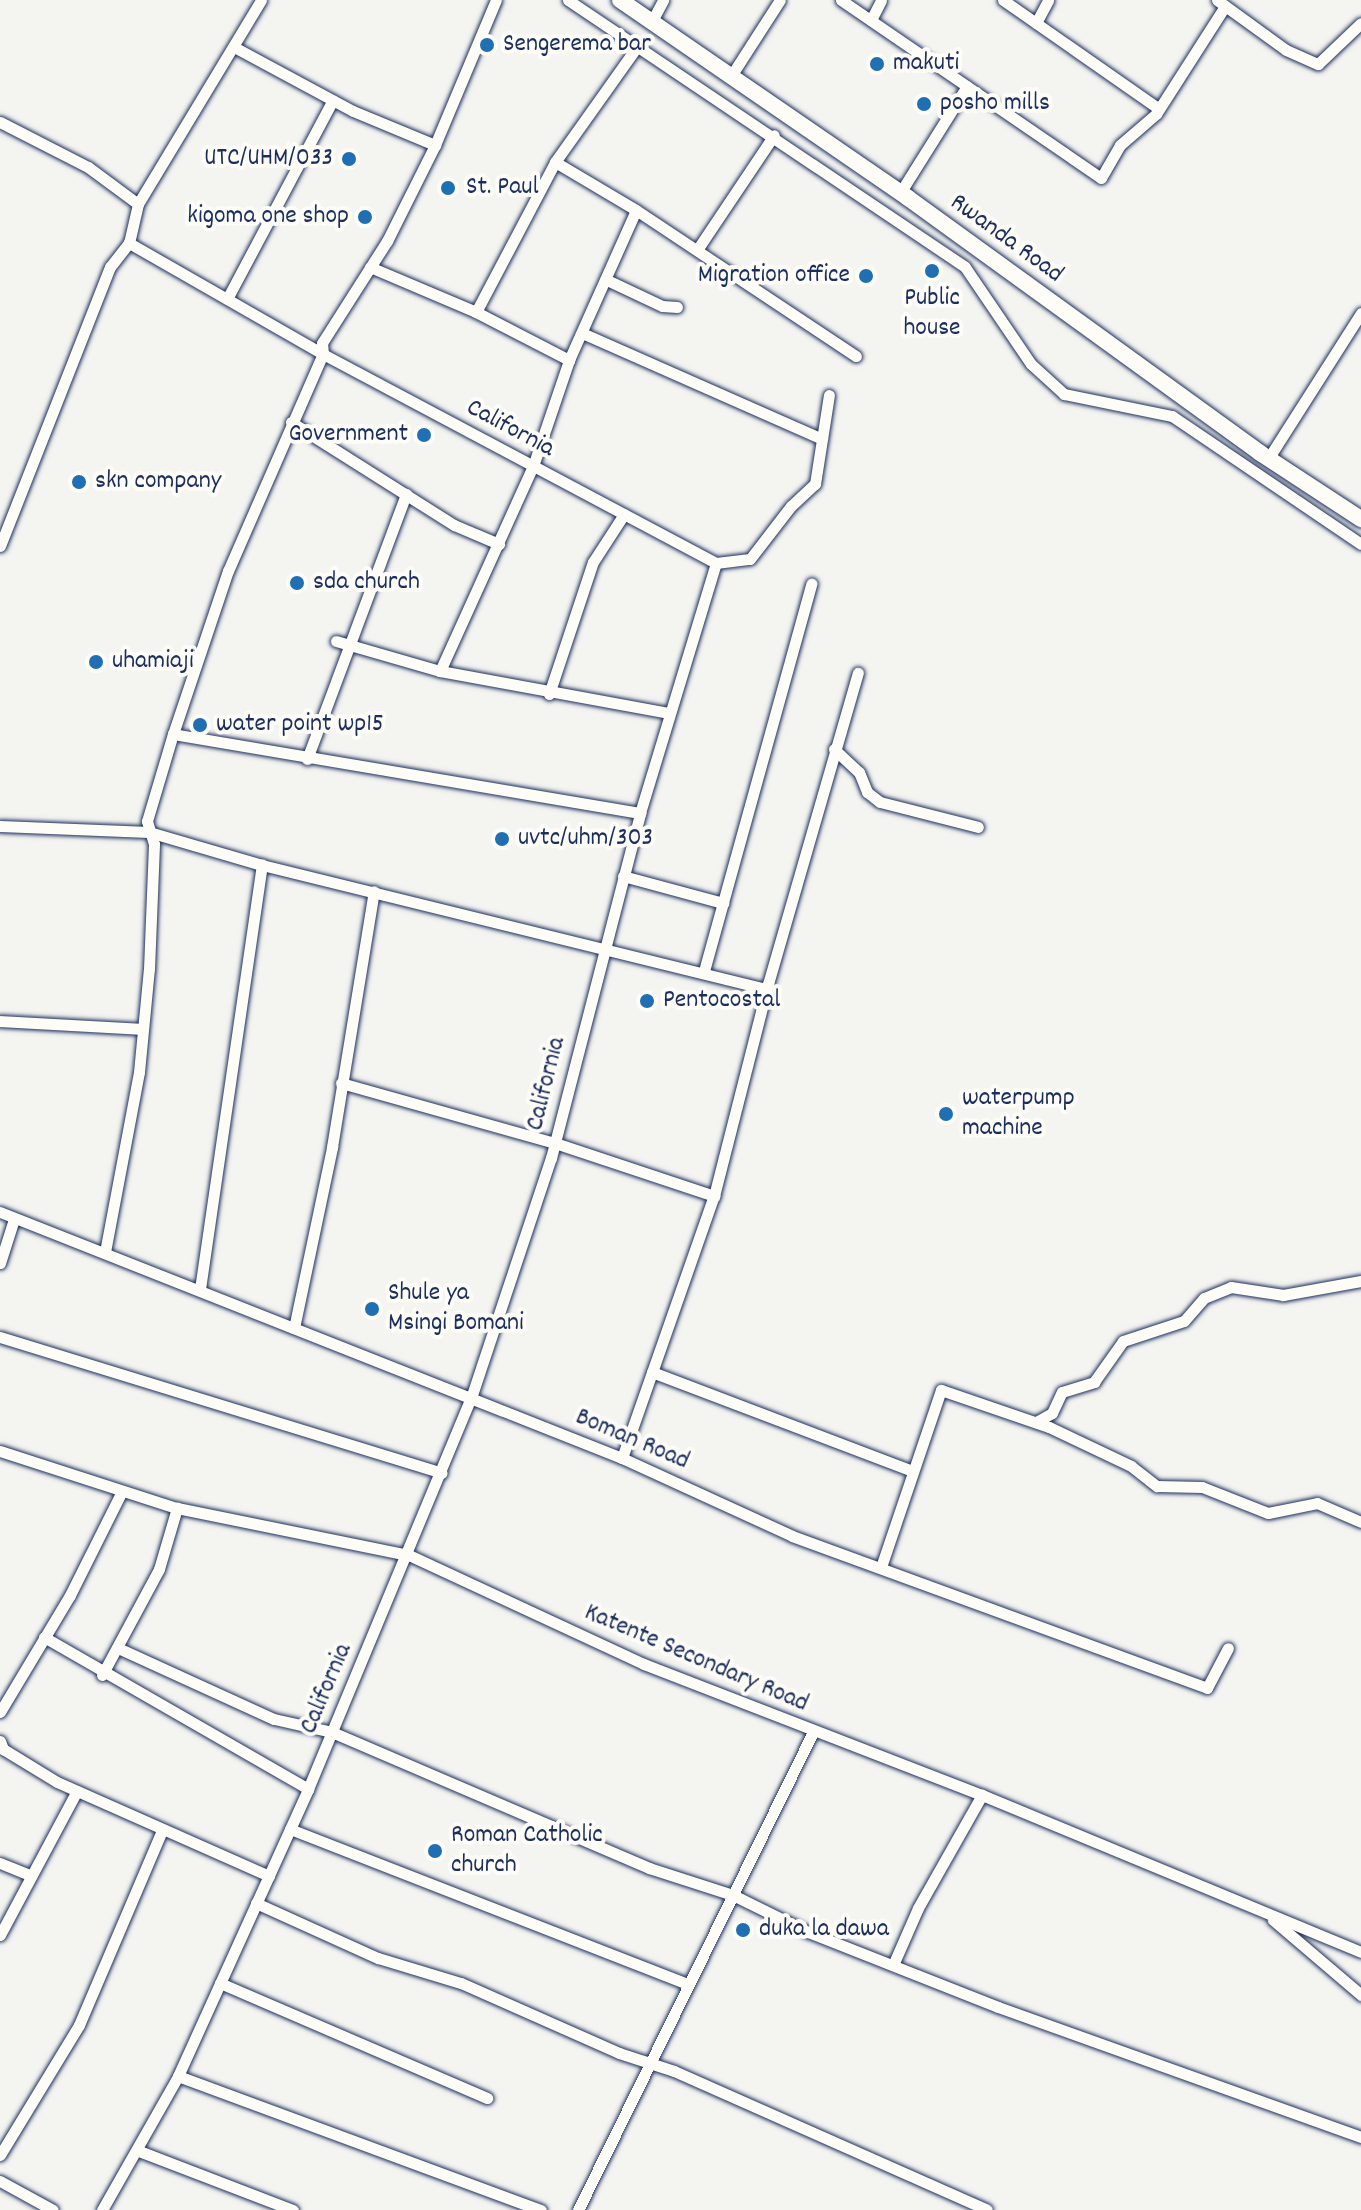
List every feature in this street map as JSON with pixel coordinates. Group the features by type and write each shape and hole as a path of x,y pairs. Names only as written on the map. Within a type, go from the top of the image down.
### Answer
{"highway":[{"name":"Rwanda Road","path":"620,0 900,193 1268,459 1361,519"}],"street":[{"path":"0,546 110,267 129,243 138,204 261,0"},
{"path":"105,1252 120,1188 143,1029 154,844 147,821 173,734 228,571 323,354 322,343 370,267 435,145 496,0"},
{"path":"568,0 774,135 965,267 1031,364 1064,394 1172,416 1361,544"},
{"path":"652,21 663,0"},
{"path":"731,76 780,0"},
{"path":"841,0 872,17 1101,178 1120,145 1159,109 1221,3 1286,50 1318,64 1361,23"},
{"path":"872,17 873,0"},
{"path":"872,17 881,0"},
{"path":"1003,0 1159,109"},
{"path":"1036,23 1048,0"},
{"path":"476,312 555,162 638,45"},
{"path":"234,47 333,100 435,145"},
{"path":"900,193 967,86"},
{"path":"227,299 333,100"},
{"path":"0,122 88,167 138,204"},
{"path":"697,250 774,135"},
{"path":"555,162 636,210 856,356"},
{"path":"440,671 533,466 569,360 636,210"},
{"name":"California","path":"102,2210 139,2151 178,2076 269,1876 409,1555 471,1398 555,1143 640,813 716,563 323,354 129,243"},
{"path":"370,267 476,312 569,360"},
{"path":"607,280 662,306 677,307"},
{"path":"1268,459 1361,313"},
{"path":"582,333 822,439"},
{"path":"716,563 750,559 791,506 815,484 829,395"},
{"path":"291,422 454,525 499,544"},
{"path":"307,759 406,494"},
{"path":"549,694 593,562 624,514"},
{"path":"704,971 811,584"},
{"path":"336,641 440,671 549,694 668,713"},
{"path":"622,1458 714,1196 766,989 858,673"},
{"path":"173,734 640,813"},
{"path":"834,749 859,772 867,792 880,802 978,827"},
{"path":"0,826 149,832 262,865 603,951 704,971 766,989"},
{"path":"200,1289 262,865"},
{"path":"623,876 723,903"},
{"path":"294,1328 374,891"},
{"path":"0,1021 143,1029"},
{"path":"341,1083 555,1143 714,1196"},
{"name":"Boman Road","path":"0,1212 622,1458 792,1536 1207,1688 1228,1648"},
{"path":"0,1263 14,1219"},
{"path":"1036,1422 1052,1413 1062,1392 1094,1382 1123,1341 1184,1321 1204,1298 1231,1287 1283,1295 1361,1281"},
{"path":"0,1337 442,1473"},
{"path":"652,1372 913,1471"},
{"path":"881,1567 941,1390 1036,1422 1131,1466 1157,1486 1202,1487 1268,1513 1317,1503 1361,1522"},
{"name":"Katente Secondary Road","path":"0,1451 121,1493 177,1508 409,1555 644,1664 982,1795 1361,1952"},
{"path":"0,1712 121,1493"},
{"path":"102,1675 159,1569 177,1508"},
{"path":"44,1637 102,1675 308,1789"},
{"path":"118,1648 274,1719 332,1732 649,1868 733,1895 893,1965 1157,2068 1361,2137"},
{"path":"578,2210 813,1732"},
{"path":"0,1741 3,1749 77,1791 269,1876"},
{"path":"0,1935 29,1875 77,1791"},
{"path":"893,1965 918,1908 982,1795"},
{"path":"290,1829 688,1984"},
{"path":"0,2155 79,2025 162,1830"},
{"path":"0,1863 29,1875"},
{"path":"256,1903 378,1958 461,1983 987,2210"},
{"path":"1264,1913 1361,1995"},
{"path":"220,1983 487,2098"},
{"path":"178,2076 244,2104 403,2155 541,2210"},
{"path":"139,2151 293,2210"},
{"path":"0,2181 53,2210"}],"place":[{"name":"Sengerema bar","path":"487,45"},
{"name":"makuti","path":"877,64"},
{"name":"posho mills","path":"924,104"},
{"name":"UTC/UHM/033","path":"349,159"},
{"name":"St. Paul","path":"448,188"},
{"name":"kigoma one shop","path":"365,217"},
{"name":"Public house","path":"932,271"},
{"name":"Migration office","path":"866,276"},
{"name":"Government","path":"424,435"},
{"name":"skn company","path":"79,482"},
{"name":"sda church","path":"297,583"},
{"name":"uhamiaji","path":"96,662"},
{"name":"water point wp15","path":"200,725"},
{"name":"uvtc/uhm/303","path":"502,839"},
{"name":"Pentocostal","path":"647,1001"},
{"name":"waterpump machine","path":"946,1114"},
{"name":"Shule ya Msingi Bomani","path":"372,1309"},
{"name":"Roman Catholic church","path":"435,1851"},
{"name":"duka la dawa","path":"743,1930"}]}
